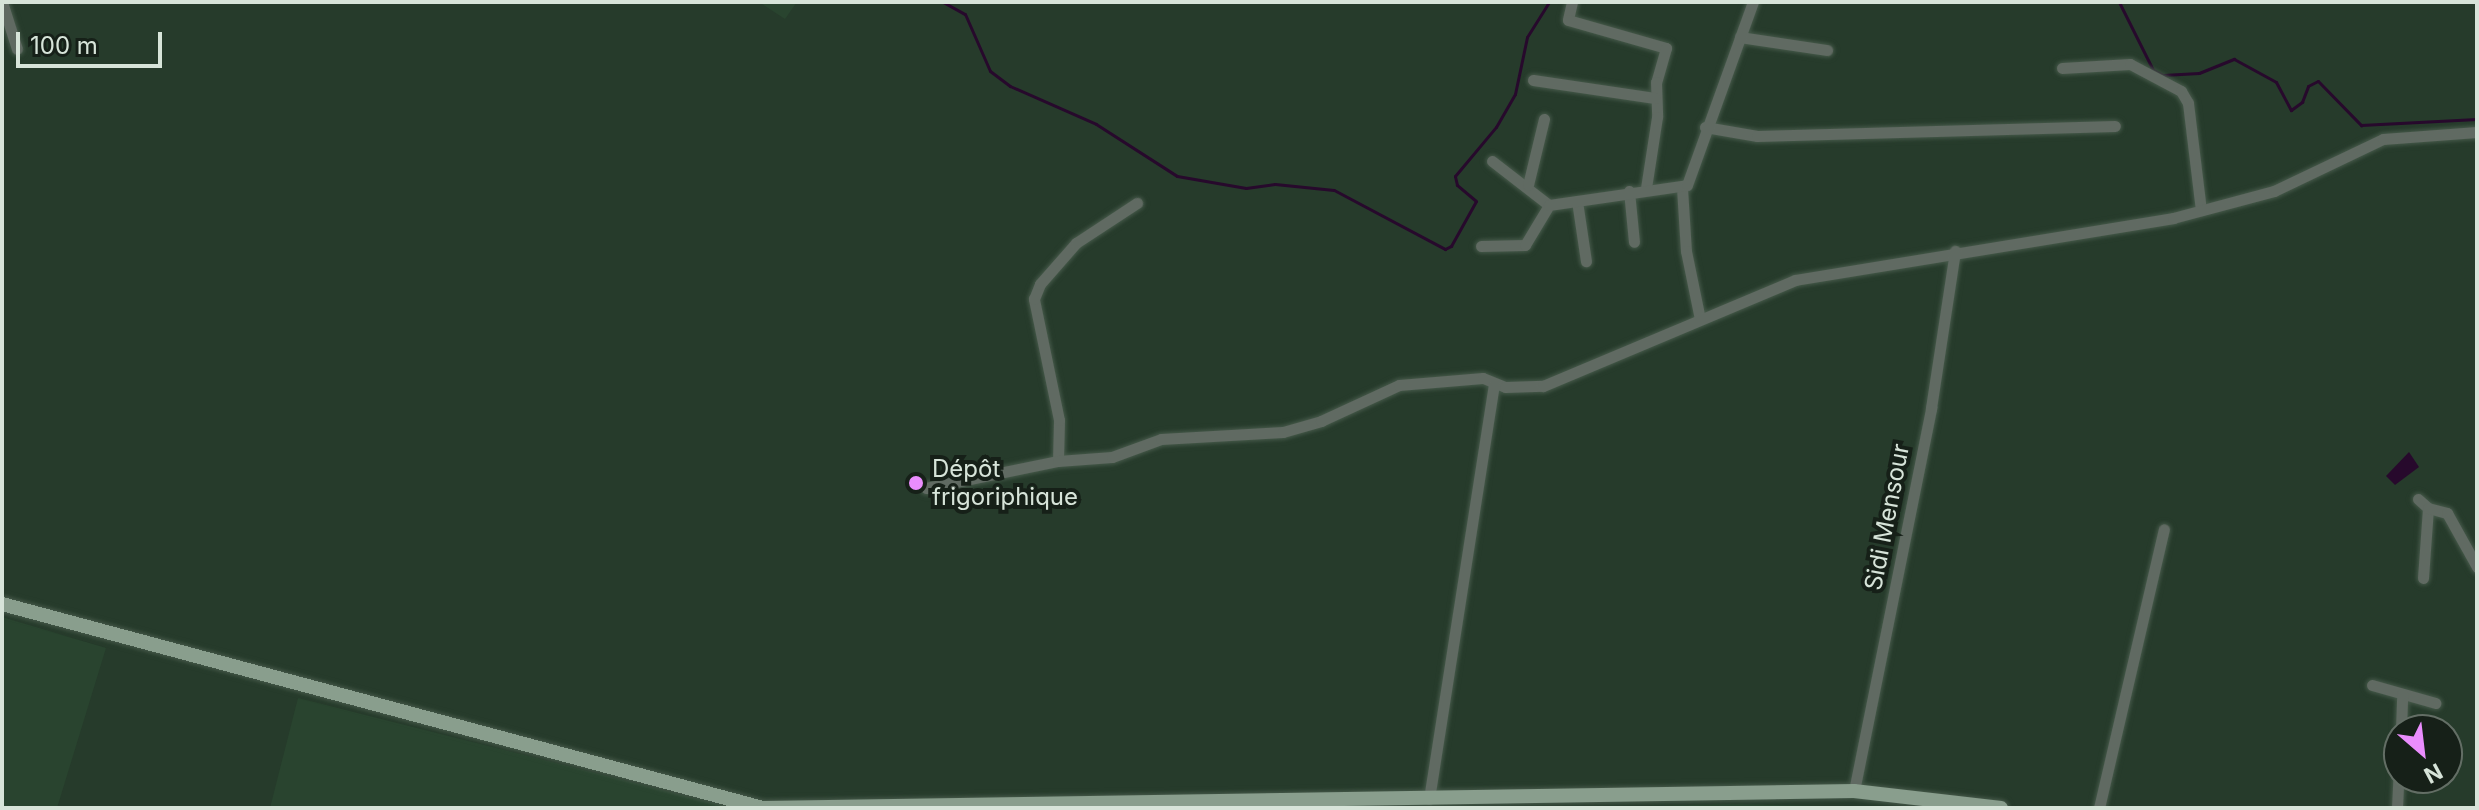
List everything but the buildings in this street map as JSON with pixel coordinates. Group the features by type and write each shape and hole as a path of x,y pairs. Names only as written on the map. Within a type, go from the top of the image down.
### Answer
{"main road":[{"path":"2,604 763,808 1206,806 1854,791 2001,808"}],"street":[{"path":"2,2 17,49"},
{"path":"1572,2 1568,20 1666,48 1655,98 1657,117 1646,188"},
{"path":"1549,205 1646,188 1682,188 1689,183 1705,127 1725,89 1753,2"},
{"path":"1740,37 1827,50"},
{"path":"2062,68 2130,64 2181,91 2188,103 2201,210"},
{"path":"1533,80 1655,98"},
{"path":"1528,185 1544,119"},
{"path":"1705,127 1757,136 2115,126"},
{"path":"926,488 1058,461 1112,457 1161,439 1283,432 1321,421 1399,385 1483,378 1494,384 1543,386 1795,280 2201,210 2274,191 2383,139 2477,132"},
{"path":"1492,161 1528,185 1549,205"},
{"path":"1682,188 1686,251 1700,319"},
{"path":"1629,191 1634,242"},
{"path":"1577,201 1586,261"},
{"path":"1058,461 1059,420 1034,299 1040,284 1076,243 1137,203"},
{"path":"1481,246 1525,245 1549,205"},
{"name":"Sidi Mensour","path":"1854,791 1931,408 1955,251"},
{"path":"1429,799 1494,384"},
{"path":"2418,499 2428,508 2447,513 2477,567"},
{"path":"2423,578 2428,508"},
{"path":"2099,808 2164,529"},
{"path":"2372,685 2435,703"},
{"path":"2401,714 2402,694"}],"shaded area":[{"path":"759,2 797,2 785,19"},
{"path":"2409,452 2419,467 2395,485 2386,476"},
{"path":"2,617 106,648 57,808 2,808"},
{"path":"298,698 734,808 270,808"},
{"path":"1729,804 1920,808 1571,808"}],"waterway":[{"path":"943,2 965,14 990,71 1010,86 1096,124 1177,176 1246,188 1275,184 1334,190 1445,249 1451,246 1476,201 1457,185 1455,176 1496,127 1515,94 1527,37 1549,2"},
{"path":"2119,2 2153,70 2163,75 2199,73 2234,59 2276,82 2291,110 2302,102 2308,86 2318,81 2361,125 2477,119"}],"place":[{"name":"Dépôt frigoriphique","path":"916,483"}]}
